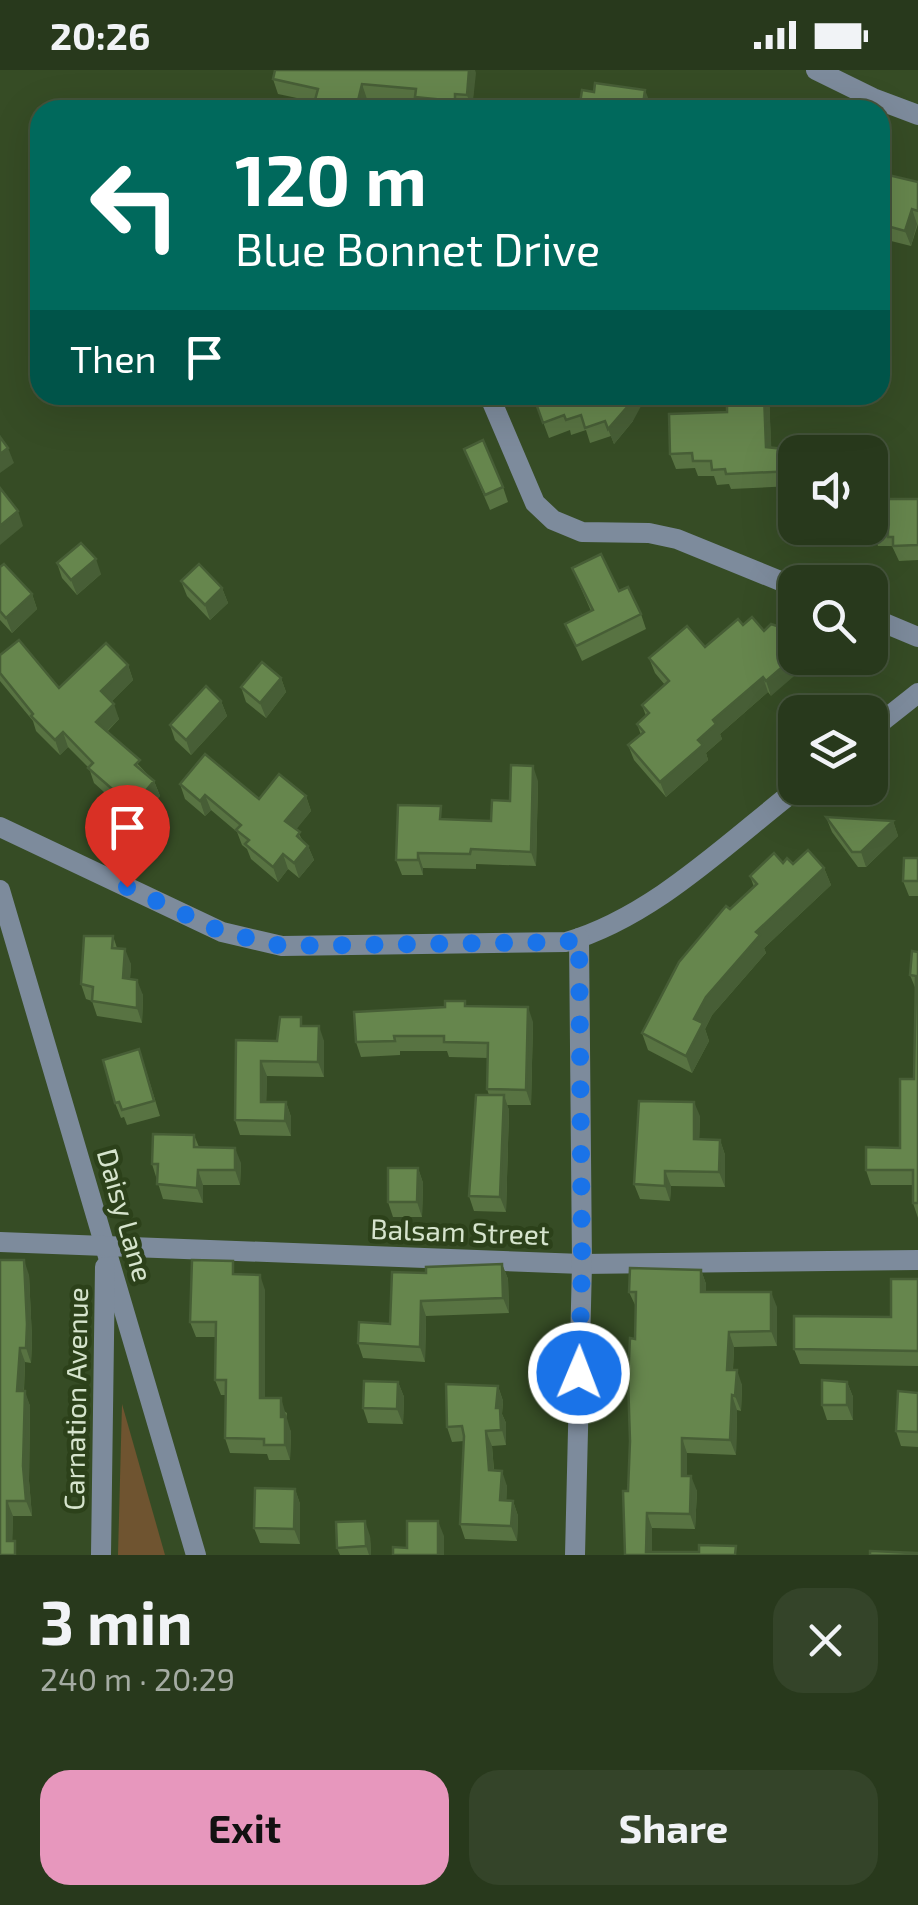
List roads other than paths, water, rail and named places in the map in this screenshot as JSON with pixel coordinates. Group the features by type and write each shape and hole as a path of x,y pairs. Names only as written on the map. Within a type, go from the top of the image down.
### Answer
{"street":[{"path":"816,70 884,100"},
{"path":"890,103 918,115"},
{"path":"493,405 534,503 553,520 582,532 678,539 778,580"},
{"path":"888,624 918,637"},
{"path":"888,716 918,693"},
{"path":"0,827 222,932 252,941 282,946 566,942 603,930 646,906 778,804"},
{"name":"Daisy Lane","path":"0,890 196,1555"},
{"path":"575,1555 582,1264 579,938"},
{"name":"Balsam Street","path":"0,1242 582,1264 918,1260"},
{"name":"Carnation Avenue","path":"101,1555 106,1244"}]}
